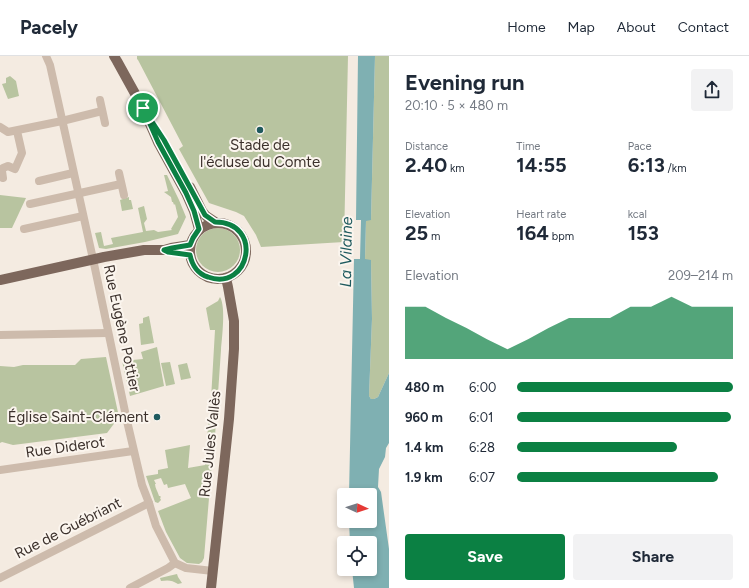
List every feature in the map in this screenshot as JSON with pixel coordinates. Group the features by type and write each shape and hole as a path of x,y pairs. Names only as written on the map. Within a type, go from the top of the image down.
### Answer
{"main road":[{"path":"116,58 143,108 158,142 186,193 194,211 199,229"},
{"path":"143,108 164,140 202,210 206,216 215,222"},
{"path":"215,222 221,222 232,226 244,239 246,251 243,265 236,273 226,278 217,279 201,274 193,265 190,250 193,238 199,229 215,222"},
{"path":"0,280 93,259 144,250 164,250 168,252 190,250"},
{"name":"Rue Jules Vallès","path":"234,321 237,306 235,286 236,273"},
{"name":"Rue Jules Vallès","path":"211,588 229,419 234,349 234,321 226,278"}],"street":[{"name":"Rue Eugène Pottier","path":"46,56 50,65 142,485 150,503 156,526 175,563"},
{"path":"100,100 105,123"},
{"path":"0,128 8,132 102,111"},
{"path":"3,178 2,171 4,168 8,166 15,169 22,153 17,130"},
{"path":"40,181 74,173"},
{"path":"119,173 124,195"},
{"path":"30,204 122,184"},
{"path":"24,229 83,216"},
{"path":"0,335 108,333"},
{"name":"Rue Diderot","path":"0,470 134,451"},
{"name":"Rue de Guébriant","path":"0,578 150,503"},
{"path":"130,588 175,563 186,568 213,570"}],"green space":[{"name":"Stade de l'écluse du Comte","path":"137,56 348,56 344,242 261,247 256,235 244,216 209,203 179,149 183,146 137,59"},
{"path":"375,56 389,56 389,373 378,397 371,399 369,396 372,319 371,260 365,260 366,220 371,220"},
{"path":"10,76 16,81 19,96 8,99 2,84 6,83 6,78"},
{"path":"164,175 167,175 186,217 178,234 106,249 99,248 95,233 101,232 104,246 113,244 111,238 143,232 138,208 144,206 147,219 144,223 146,231 154,230 158,232 172,230 171,229 178,217 175,204 174,205 172,202 171,197 164,192 168,191"},
{"path":"0,195 26,198 12,228 0,228"},
{"path":"129,197 133,209 122,211 120,200"},
{"path":"214,228 222,228 234,234 240,246 240,254 234,266 222,272 214,272 202,266 196,254 196,246 202,234"},
{"path":"220,297 223,308 223,322 215,436 207,438 215,330 210,330 206,308 218,301"},
{"path":"149,316 154,343 141,345 139,324 143,323 143,318"},
{"path":"157,347 164,386 130,396 122,361 143,359 141,352"},
{"path":"106,357 119,417 107,433 13,445 2,442 0,443 0,366 75,365 81,359"},
{"path":"170,362 175,384 166,386 161,363"},
{"path":"187,363 191,378 181,380 178,365"},
{"path":"214,438 204,558 199,564 187,563 180,558 166,532 158,511 191,498 185,484 168,488 167,484 164,485 161,478 154,480 156,484 155,487 159,496 161,497 161,500 158,503 155,502 146,476 158,474 158,470 168,468 165,450 190,445 188,468 205,465 206,451 208,451 208,439"},
{"path":"177,574 182,583 178,584 166,580 161,581 160,578"}],"water":[{"name":"La Vilaine","path":"358,56 375,56 371,220 366,221 365,259 371,260 372,319 369,396 371,399 378,397 389,373 389,443 386,448 385,457 379,469 378,487 381,492 389,549 389,588 354,588 353,576 377,576 377,536 350,536 349,528 377,528 377,488 349,488 354,259 360,259 361,220 356,220"}],"place":[{"name":"Stade de l'écluse du Comte","path":"260,130"},
{"name":"Église Saint-Clément","path":"157,417"}],"route":[{"path":"143,108 164,140 205,215 215,222 221,222 232,226 244,239 246,251 243,265 236,273 229,277 217,279 201,274 193,265 190,255 168,252 164,250 190,245 195,233 199,229 194,211 186,193 158,142 143,108"}]}
